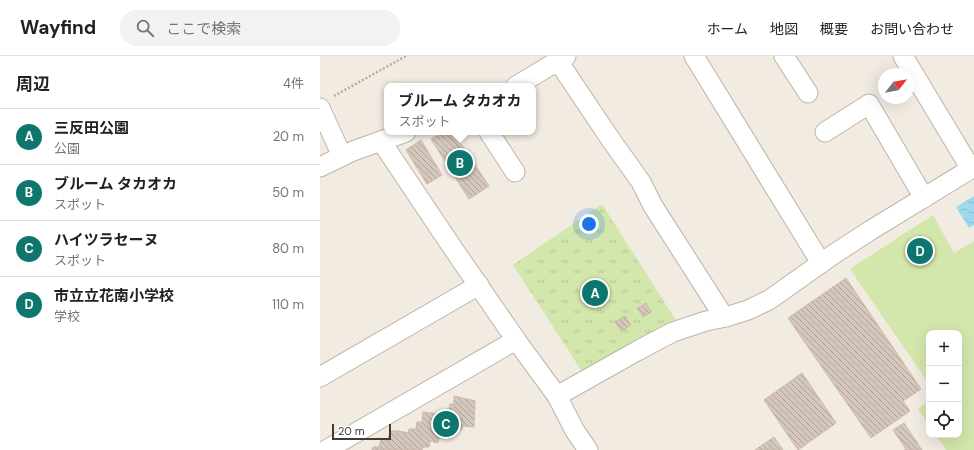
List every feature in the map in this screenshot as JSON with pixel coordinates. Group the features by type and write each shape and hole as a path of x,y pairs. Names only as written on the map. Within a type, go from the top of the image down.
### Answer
{"street":[{"path":"694,56 821,263"},
{"path":"784,56 808,93"},
{"path":"557,396 637,350 673,332 706,321 748,310 769,300 870,230 972,168 903,56"},
{"path":"521,83 562,58 611,140 641,182 653,206 724,317"},
{"path":"327,102 342,156"},
{"path":"825,132 869,104 924,198"},
{"path":"320,167 353,151 397,135"},
{"path":"491,135 515,172"},
{"path":"381,140 516,340 557,396 575,431 588,450"},
{"path":"320,377 479,285"},
{"path":"326,450 516,340"}],"path":[{"path":"327,102 406,56"}],"green space":[{"path":"602,204 677,322 583,373 513,265"},
{"path":"933,215 954,253 974,241 974,450 946,450 938,438 962,438 962,330 926,330 926,380 850,269"},
{"path":"926,402 926,421 918,409"}],"water":[{"path":"974,196 974,225 969,228 956,207"}],"building":[{"path":"438,135 455,135 489,186 469,199 431,139"},
{"path":"421,140 442,175 427,184 406,150"},
{"path":"846,278 921,389 903,401 910,411 871,438 788,318"},
{"path":"646,303 651,312 643,317 637,308"},
{"path":"625,316 631,325 621,331 615,322"},
{"path":"802,373 836,423 798,450 764,400"},
{"path":"454,396 475,401 474,427 463,426 461,430 456,428 455,434 447,433 446,437 439,438 438,443 430,441 429,447 423,447 422,450 372,450 373,447 379,447 381,440 388,440 390,431 408,433 409,429 416,429 417,422 422,422 423,412 441,414 442,410 449,409 450,404 454,404"},
{"path":"904,423 922,450 904,450 906,449 893,430"},
{"path":"774,437 783,450 755,450"}],"place":[{"name":"ブルーム タカオカ","path":"460,163"},
{"name":"市立立花南小学校","path":"920,251"},
{"name":"三反田公園","path":"595,293"},
{"name":"ハイツラセーヌ","path":"446,424"}]}
